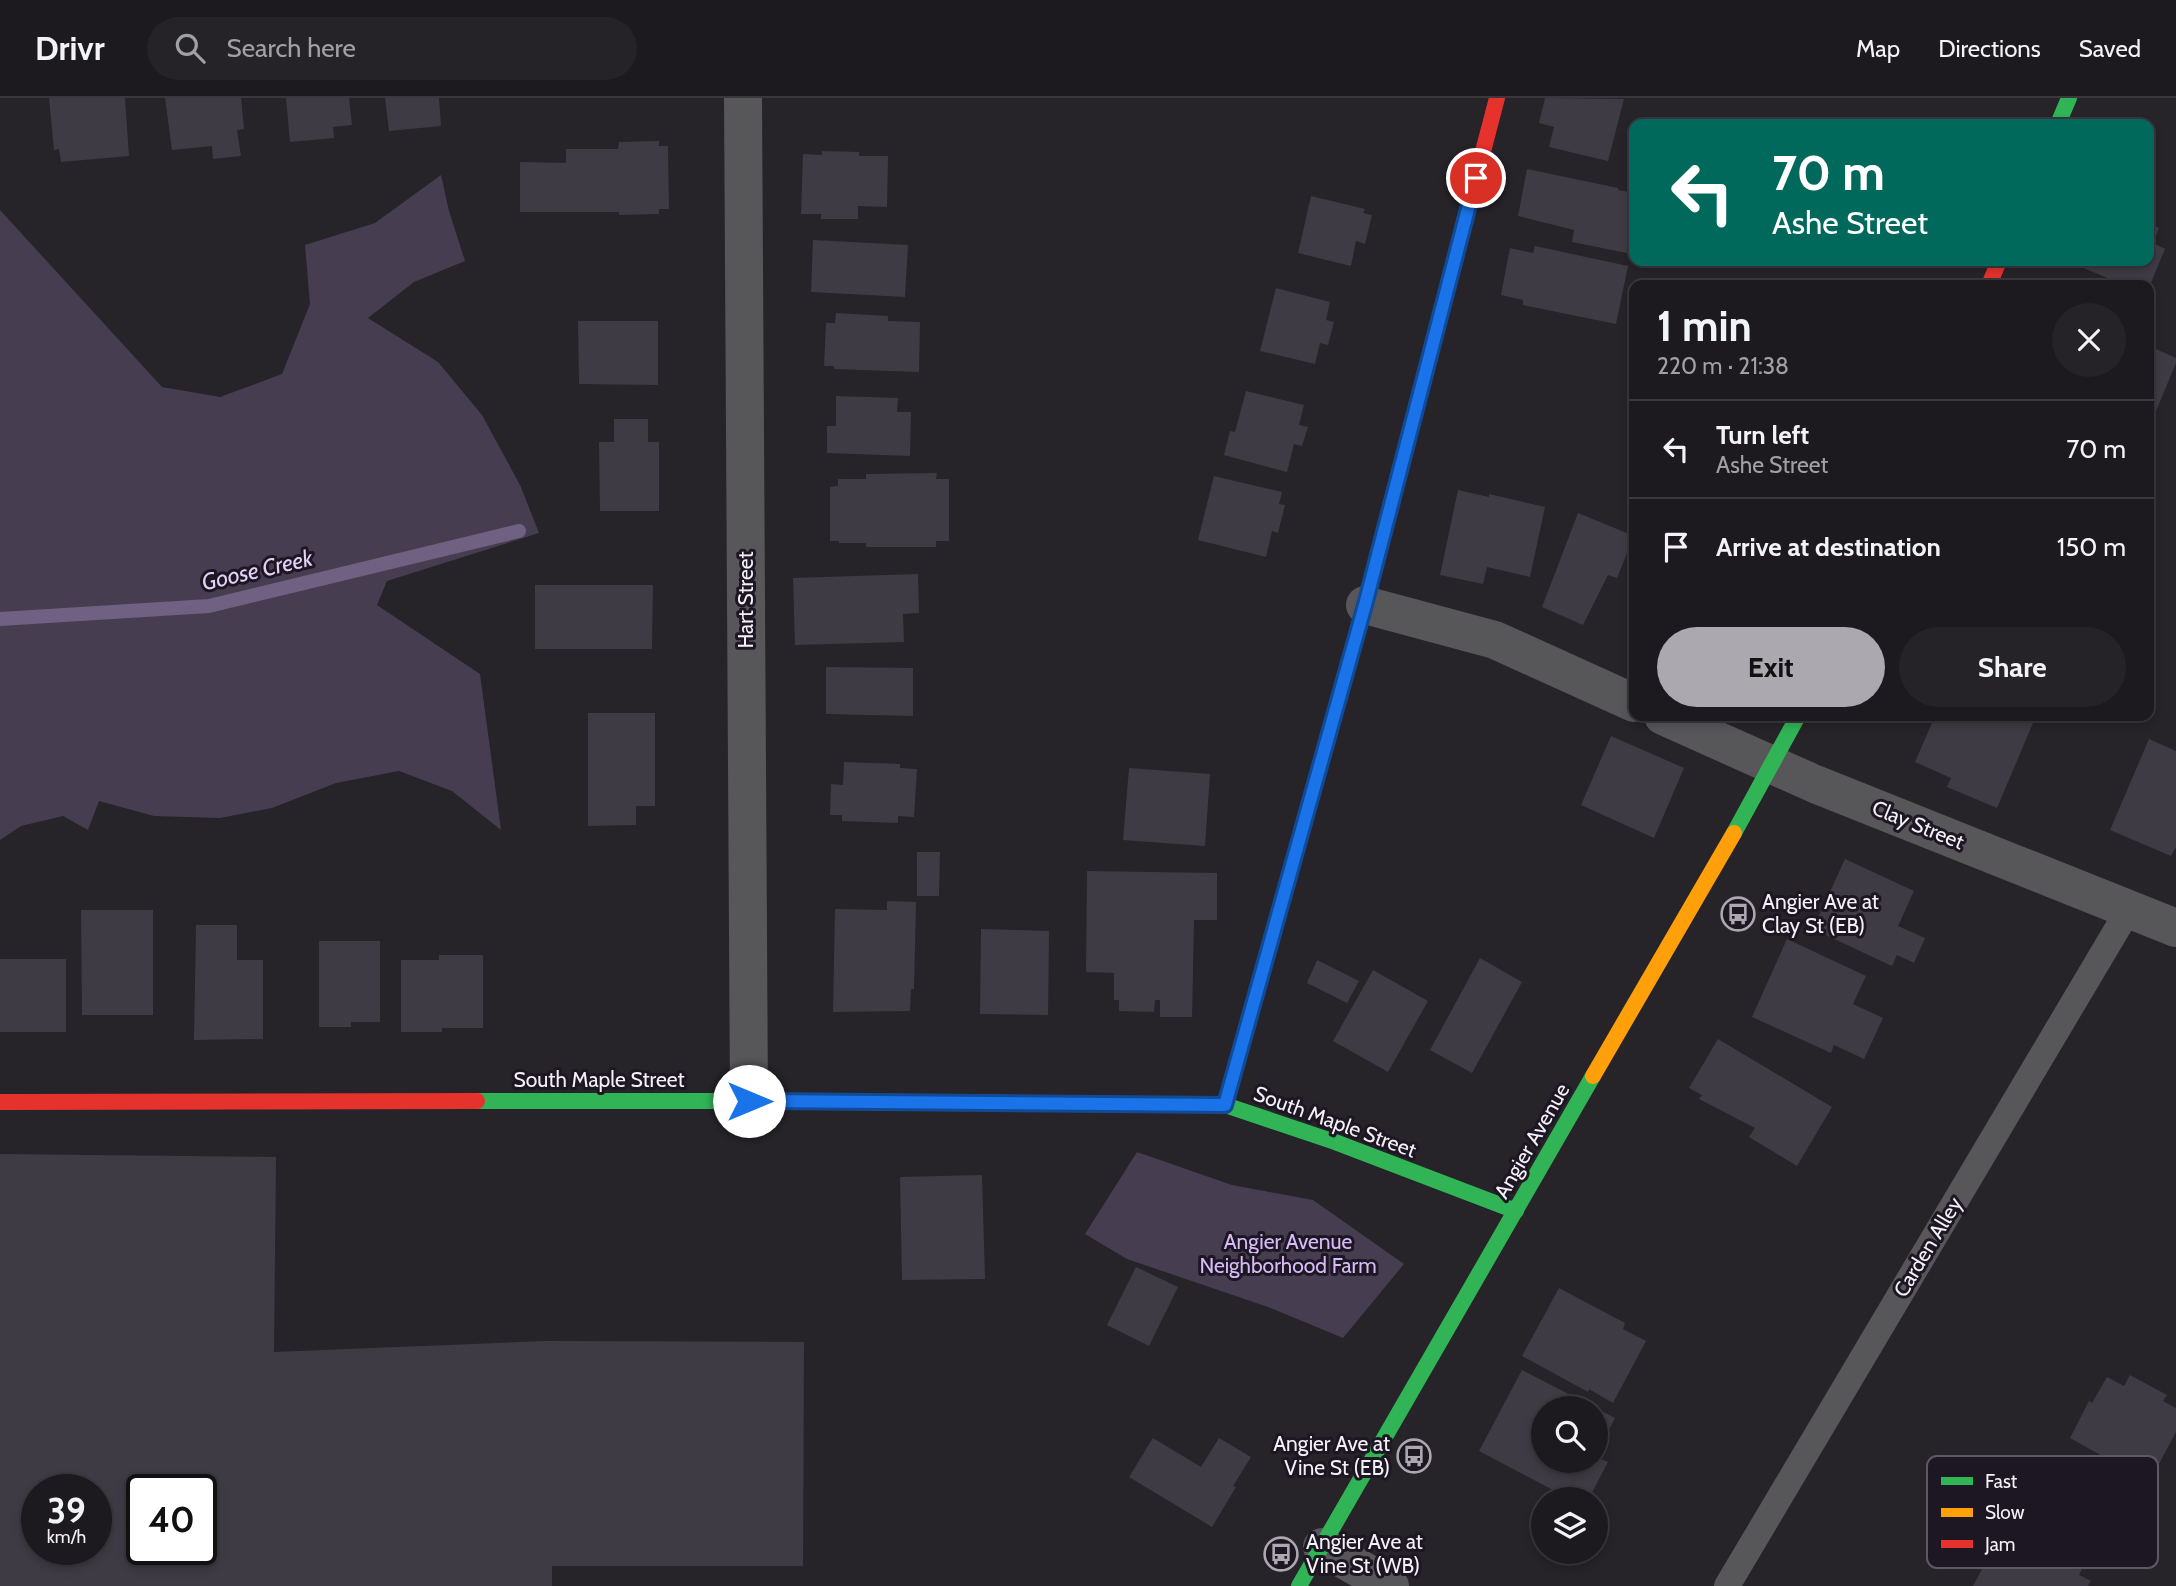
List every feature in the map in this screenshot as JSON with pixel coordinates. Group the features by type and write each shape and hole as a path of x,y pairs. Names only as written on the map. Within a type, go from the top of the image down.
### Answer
{"street":[{"name":"Hart Street","path":"743,98 749,1101"},
{"path":"1225,1105 1365,605 1497,98"},
{"path":"2060,119 2069,98"},
{"path":"1365,605 1495,640 1629,701"},
{"name":"Clay Street","path":"1674,721 1815,784 2176,928"},
{"name":"Angier Avenue","path":"1299,1586 1795,721"},
{"name":"South Maple Street","path":"0,1102 749,1101 1225,1105 1335,1142 1516,1211"},
{"path":"1322,1547 1390,1586"}],"lane":[{"name":"Carden Alley","path":"1727,1586 2129,909"}],"green space":[{"path":"441,175 465,261 414,282 368,318 438,362 482,415 520,485 539,533 387,581 377,605 480,674 501,830 452,791 399,771 336,783 272,808 220,818 154,816 99,801 88,830 63,816 21,826 0,840 0,210 162,387 220,397 282,374 310,304 305,245 375,223"},
{"name":"Angier Avenue Neighborhood Farm","path":"1137,1152 1232,1185 1313,1200 1404,1264 1343,1338 1268,1307 1127,1259 1085,1234"}],"building":[{"path":"49,98 125,98 129,156 61,162 59,149 54,150"},
{"path":"165,98 241,98 244,129 237,130 241,156 213,159 212,146 172,150"},
{"path":"286,98 349,98 352,125 333,127 334,138 290,142"},
{"path":"385,98 439,98 441,126 389,131"},
{"path":"1545,98 1624,99 1608,161 1549,147 1554,127 1539,123"},
{"path":"659,141 659,146 668,146 669,209 659,209 659,214 619,215 619,212 520,212 520,162 566,163 566,149 618,149 619,142"},
{"path":"822,151 859,152 859,156 888,156 887,207 858,206 858,219 821,219 821,214 801,214 803,154 822,155"},
{"path":"1527,169 1618,188 1629,192 1629,253 1572,242 1574,230 1518,216"},
{"path":"1311,196 1365,209 1363,213 1372,215 1365,244 1356,241 1351,266 1298,253"},
{"path":"2154,226 2159,228 2154,240"},
{"path":"813,240 908,245 905,297 811,292"},
{"path":"2154,244 2165,249 2152,280 2112,280 2079,266 2154,266"},
{"path":"1535,246 1628,266 1616,324 1523,305 1523,300 1501,295 1510,248 1533,253"},
{"path":"1276,288 1330,302 1326,320 1334,322 1328,345 1320,343 1315,364 1260,351"},
{"path":"836,313 888,316 888,321 920,322 919,372 834,369 834,366 824,366 826,323 835,323"},
{"path":"578,321 658,321 658,385 579,384"},
{"path":"2154,348 2176,358 2156,411 2154,410"},
{"path":"1246,391 1304,405 1299,425 1308,427 1302,446 1294,444 1287,472 1224,455 1230,431 1235,432"},
{"path":"836,396 898,398 897,412 911,412 910,456 827,453 827,426 836,426"},
{"path":"614,419 648,419 648,442 659,442 659,511 600,511 599,442 614,442"},
{"path":"937,473 936,479 949,479 949,541 936,541 936,547 866,547 866,543 830,541 830,487 838,486 838,479 866,479 866,474"},
{"path":"1214,476 1282,492 1279,504 1285,505 1278,533 1272,531 1266,557 1198,540"},
{"path":"1458,490 1545,507 1530,577 1487,567 1483,584 1440,575"},
{"path":"1578,513 1629,534 1629,548 1617,578 1608,575 1583,625 1542,607"},
{"path":"918,574 919,613 903,614 904,642 795,645 793,578"},
{"path":"535,585 653,585 652,649 535,649"},
{"path":"826,667 913,668 913,716 826,714"},
{"path":"588,713 655,713 655,806 636,806 636,825 588,826"},
{"path":"1933,721 2034,721 1997,808 1947,787 1951,778 1915,762"},
{"path":"1611,736 1684,768 1654,838 1581,805"},
{"path":"2149,739 2176,751 2176,847 2171,856 2110,830"},
{"path":"844,762 900,764 900,768 917,769 914,817 898,816 898,823 842,821 842,815 830,815 831,784 843,785"},
{"path":"1129,768 1210,774 1205,846 1123,840"},
{"path":"917,852 940,852 939,896 917,896"},
{"path":"1845,859 1914,891 1898,926 1925,938 1914,963 1897,955 1892,966 1813,929"},
{"path":"1087,871 1217,873 1217,920 1194,920 1192,1017 1160,1017 1160,1000 1155,1000 1154,1012 1119,1011 1119,1000 1114,1000 1114,973 1086,972"},
{"path":"887,901 916,902 914,989 911,989 910,1011 833,1012 835,909 887,910"},
{"path":"81,910 153,910 153,1015 82,1015"},
{"path":"196,925 237,925 237,960 263,960 263,1039 194,1040"},
{"path":"981,929 1049,931 1048,1015 980,1014"},
{"path":"1787,939 1866,976 1853,1004 1883,1018 1864,1059 1834,1045 1831,1053 1752,1017"},
{"path":"319,941 380,941 380,1022 351,1022 351,1027 319,1027"},
{"path":"439,955 483,955 483,1028 401,1032 401,960 439,960"},
{"path":"1480,958 1522,982 1472,1073 1430,1050"},
{"path":"0,959 66,959 66,1032 0,1032"},
{"path":"1317,960 1359,981 1347,1003 1307,983"},
{"path":"1373,970 1428,1001 1388,1072 1333,1041"},
{"path":"1718,1039 1832,1107 1797,1166 1749,1137 1755,1128 1699,1099 1702,1095 1689,1088"},
{"path":"0,1154 276,1157 274,1352 544,1341 804,1342 803,1566 552,1566 552,1586 0,1586"},
{"path":"982,1175 985,1279 902,1280 900,1177"},
{"path":"1136,1267 1178,1287 1149,1346 1107,1325"},
{"path":"1559,1288 1625,1323 1623,1329 1646,1341 1613,1403 1608,1400 1608,1396 1601,1396 1589,1389 1588,1392 1522,1356"},
{"path":"1522,1370 1572,1396 1531,1396 1531,1473 1602,1473 1595,1487 1547,1487 1479,1451"},
{"path":"2130,1375 2167,1395 2163,1401 2176,1408 2176,1432 2158,1466 2158,1456 2102,1456 2070,1438 2089,1401 2092,1403 2107,1377 2124,1386"},
{"path":"1608,1414 1615,1418 1608,1432"},
{"path":"1153,1438 1201,1467 1219,1438 1251,1457 1212,1527 1129,1477"},
{"path":"1983,1568 2080,1568 2079,1575 2091,1581 2088,1586 1973,1586"}],"waterway":[{"name":"Goose Creek","path":"0,619 209,606 519,531"}],"traffic: fast":[{"path":"2060,119 2069,98"},
{"path":"1225,1105 1365,605 1409,434"},
{"path":"1734,833 1795,721"},
{"path":"1299,1586 1593,1076"},
{"path":"477,1101 795,1101"},
{"path":"1030,1103 1225,1105 1335,1142 1516,1211"}],"traffic: slow":[{"path":"1593,1076 1734,833"}],"traffic: jam":[{"path":"1409,434 1497,98"},
{"path":"1991,280 1997,266"},
{"path":"0,1102 477,1101"},
{"path":"795,1101 1030,1103"}],"place":[{"name":"Angier Ave at Clay St (EB)","path":"1738,914"},
{"name":"Angier Ave at Vine St (EB)","path":"1414,1456"},
{"name":"Angier Ave at Vine St (WB)","path":"1281,1554"}],"route":[{"path":"749,1101 1225,1105 1365,605 1476,178"}]}
